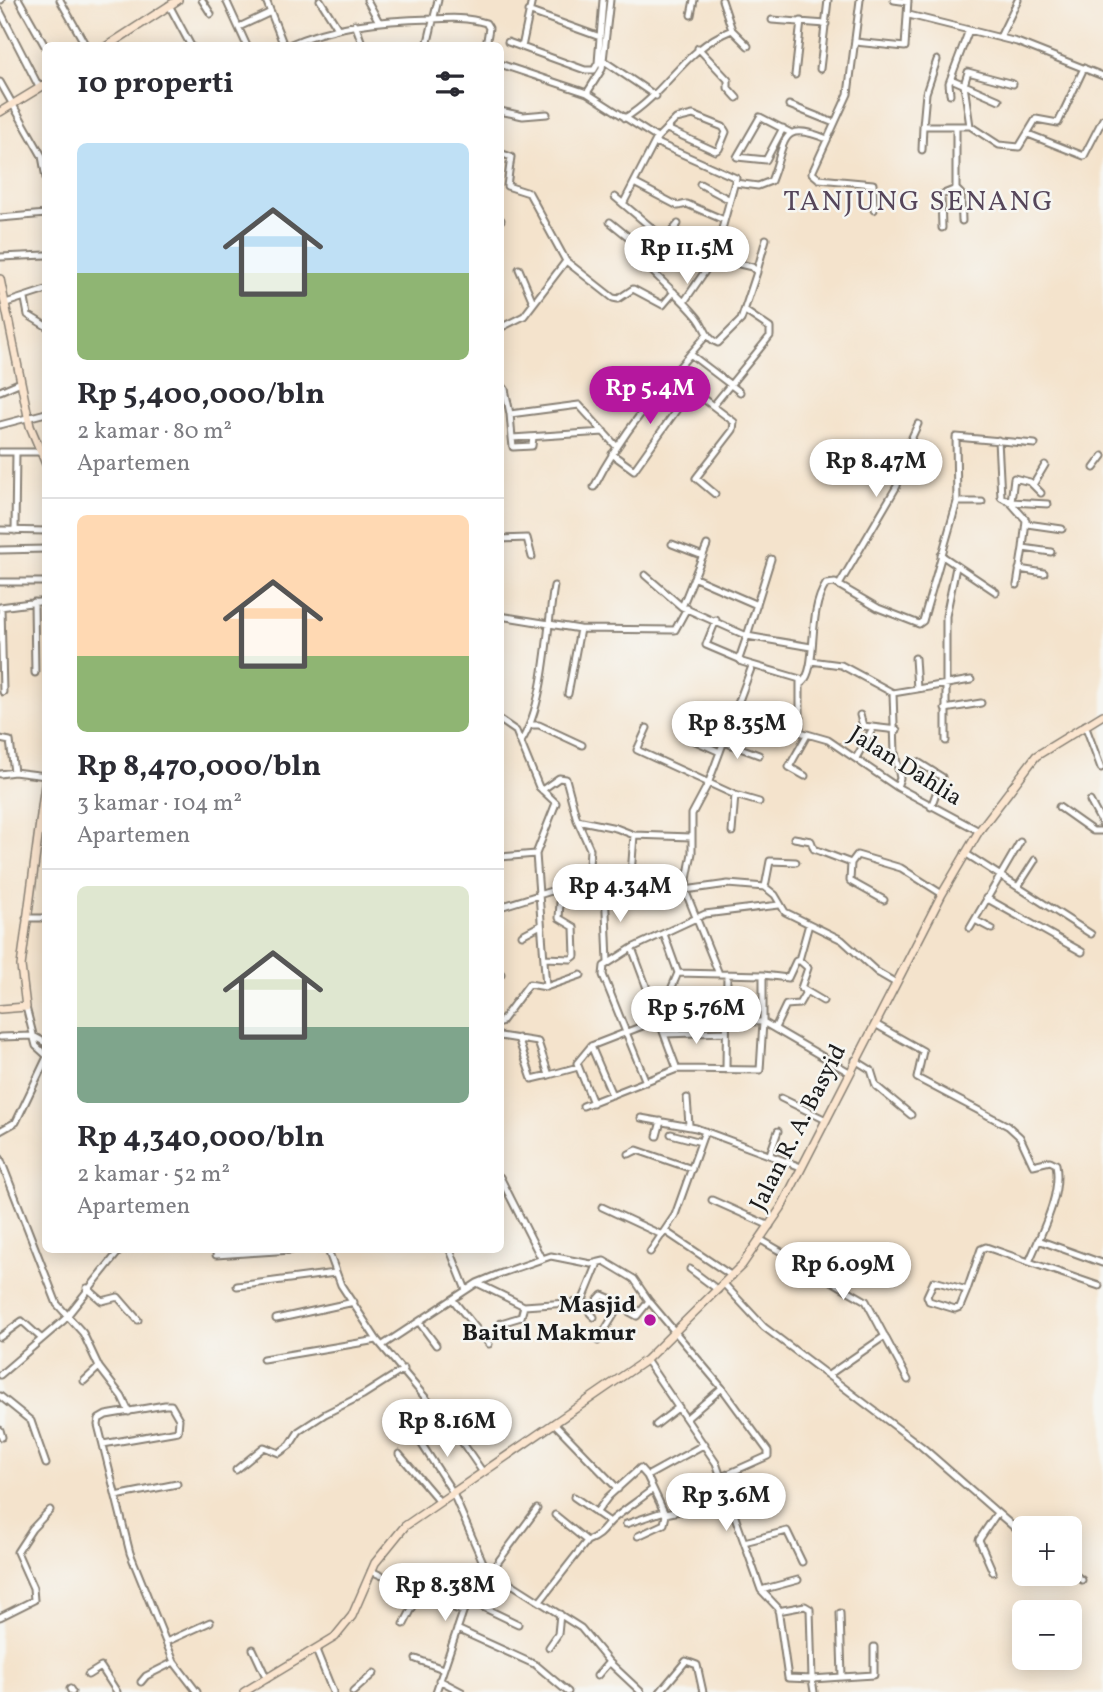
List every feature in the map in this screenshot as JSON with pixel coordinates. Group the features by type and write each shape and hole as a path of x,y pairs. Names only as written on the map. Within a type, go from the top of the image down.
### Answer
{"main road":[{"path":"113,42 178,0"},
{"path":"0,112 42,86"},
{"path":"0,279 6,302 4,315 28,417 41,449"},
{"name":"Jalan R. A. Basyid","path":"244,1692 316,1650 345,1627 371,1571 405,1526 646,1360 732,1276 770,1226 942,894 979,831 1036,756 1103,715"},
{"path":"0,1009 26,1007 21,966 42,805"}],"street":[{"path":"19,0 43,42"},
{"path":"60,0 84,42"},
{"path":"202,0 211,14"},
{"path":"226,0 245,42"},
{"path":"266,0 283,42"},
{"path":"320,0 337,27"},
{"path":"367,0 378,20"},
{"path":"428,42 436,19 438,0"},
{"path":"523,47 532,0"},
{"path":"508,42 592,70 598,63 603,0"},
{"path":"587,93 600,75 604,61 610,0"},
{"path":"691,15 694,0"},
{"path":"722,0 732,30 748,46"},
{"path":"820,69 828,0"},
{"path":"860,0 848,94 813,171 814,176 873,184 874,210"},
{"path":"855,42 905,47 908,1 894,0"},
{"path":"1000,37 1018,0"},
{"path":"169,5 189,42"},
{"path":"0,11 42,86"},
{"path":"528,11 600,37"},
{"path":"239,27 271,12"},
{"path":"909,15 1038,48 1103,76"},
{"path":"296,42 337,27 378,20 436,19 466,19 486,23 489,28 487,42"},
{"path":"772,20 826,24"},
{"path":"795,75 800,21"},
{"path":"355,24 362,42"},
{"path":"625,118 656,96 698,48 732,30"},
{"path":"950,94 951,79 969,30"},
{"path":"698,48 727,80 728,88 737,98"},
{"path":"922,150 926,93 937,60"},
{"path":"604,61 656,96"},
{"path":"504,65 587,93 656,140 735,176 736,183 714,258 684,302"},
{"path":"923,126 970,126 999,145 1014,148 1023,144 1036,119 1058,122 1084,68"},
{"path":"970,126 964,85 966,74 975,71 1013,84"},
{"path":"951,79 999,100"},
{"path":"0,82 42,156"},
{"path":"789,105 834,122"},
{"path":"504,112 523,116 547,114"},
{"path":"623,204 656,140 676,119 688,114 726,130 719,149 715,151 667,130"},
{"path":"783,128 766,160 737,157 760,117 783,128 791,133"},
{"path":"1028,134 1084,156 1103,119"},
{"path":"956,126 956,189 961,194 962,221"},
{"path":"736,183 758,186 771,181 784,142 791,133 804,129 827,139"},
{"path":"504,154 511,157 504,188 529,193 566,261 615,299 633,289 663,305 674,292"},
{"path":"634,183 678,205 687,204 724,220"},
{"path":"700,184 730,200"},
{"path":"942,228 941,195 956,189"},
{"path":"615,197 665,239"},
{"path":"0,218 42,214"},
{"path":"610,222 652,256"},
{"path":"678,224 647,266 684,302 701,323 706,336 718,343 723,341 745,310 766,239"},
{"path":"0,257 42,255"},
{"path":"714,258 757,271"},
{"path":"504,326 524,316 566,261"},
{"path":"519,269 533,302"},
{"path":"6,302 25,299 42,292"},
{"path":"25,299 28,315 42,324"},
{"path":"713,406 770,336 770,328 745,310"},
{"path":"594,487 617,447 672,375 706,336"},
{"path":"690,354 740,392"},
{"path":"672,375 690,391 732,419 734,426 696,478 715,494"},
{"path":"0,391 21,382"},
{"path":"504,388 513,447 532,446 533,437 604,432"},
{"path":"612,454 634,470 690,391"},
{"path":"510,414 579,405 617,447"},
{"path":"0,425 42,413"},
{"path":"839,586 900,481 903,457 918,424"},
{"path":"805,776 789,767 807,735 798,727 802,683 808,676 811,661 815,602 826,584 839,586 898,618 922,623 957,502 955,438 959,435 1035,444"},
{"path":"998,440 1001,497 1012,502 1048,504"},
{"path":"0,452 41,449"},
{"path":"15,531 16,452"},
{"path":"1094,468 1103,456"},
{"path":"1033,485 1045,465"},
{"path":"1017,584 1027,524 1012,502 1014,478 1033,485 1041,493"},
{"path":"957,502 982,502"},
{"path":"1027,524 1062,529"},
{"path":"0,530 42,530"},
{"path":"504,539 528,539 532,557"},
{"path":"672,544 703,556"},
{"path":"504,617 580,629 676,630 707,545"},
{"path":"1023,548 1051,552"},
{"path":"0,550 42,549"},
{"path":"941,555 996,593"},
{"path":"739,659 771,559"},
{"path":"946,741 946,608 956,566"},
{"path":"1019,569 1044,573"},
{"path":"645,575 685,608 747,636 811,647"},
{"path":"695,578 757,605"},
{"path":"0,582 42,582"},
{"path":"521,742 531,725 554,586"},
{"path":"3,692 0,607 42,601"},
{"path":"34,602 35,673"},
{"path":"716,620 706,645 752,666 796,677 802,683"},
{"path":"568,694 580,629"},
{"path":"915,658 917,689"},
{"path":"811,661 841,665 893,693 944,687 971,680"},
{"path":"719,974 685,890 692,859 692,814 708,784 752,666"},
{"path":"893,693 897,730 895,753 900,778 897,787"},
{"path":"945,709 981,703"},
{"path":"860,715 862,724 897,730"},
{"path":"504,723 516,731 542,790 556,803 536,854 545,986"},
{"path":"531,725 539,725 582,745"},
{"path":"1085,725 1101,768"},
{"path":"647,728 637,750 702,778 708,784 759,802"},
{"path":"856,758 873,728"},
{"name":"Jalan Dahlia","path":"807,735 828,740 897,787 979,831"},
{"path":"686,737 720,752"},
{"path":"0,739 10,741 14,772"},
{"path":"724,742 759,755"},
{"path":"919,762 942,777 931,807"},
{"path":"0,774 14,772 42,776"},
{"path":"542,790 565,777 577,820 590,849 587,903"},
{"path":"732,832 735,795"},
{"path":"1090,801 1103,825"},
{"path":"1059,807 1093,831 1103,831"},
{"path":"577,820 634,835 691,837"},
{"path":"630,888 634,835"},
{"path":"794,838 811,841 814,849 851,863"},
{"path":"970,928 1020,842"},
{"path":"965,853 1020,885 1091,934"},
{"path":"504,857 536,854"},
{"path":"884,900 850,881 851,863 859,854 890,863 942,894"},
{"path":"1020,885 1035,860"},
{"path":"765,887 770,861 796,862"},
{"path":"504,906 561,888 685,890 727,884 765,887 775,895 779,905 788,914 842,940 877,972 896,984"},
{"path":"605,887 608,962 603,975 646,1082"},
{"path":"544,958 571,959 575,956 574,927 559,918 561,888"},
{"path":"986,898 1082,952"},
{"path":"608,962 632,948 719,910 779,905"},
{"path":"26,918 42,918"},
{"path":"975,920 992,929"},
{"path":"678,973 763,975 786,979 799,960 809,924"},
{"path":"522,935 541,925"},
{"path":"593,1103 577,1061 591,1046 658,1020 678,973 664,934"},
{"path":"632,948 677,1069"},
{"path":"799,960 808,968 801,986 806,992 823,1000"},
{"path":"726,1070 727,974"},
{"path":"504,1018 529,984 545,986 580,975"},
{"path":"583,1106 677,1069 762,1068 763,975"},
{"path":"775,1028 786,1006 799,1004 806,992"},
{"path":"26,1007 36,1046 42,1053"},
{"path":"663,1009 726,1009"},
{"path":"727,1021 764,1022 849,1072"},
{"path":"875,1024 923,1051 917,1078 1008,1126 1020,1137 1033,1165 1050,1161 1056,1164 1059,1181 1029,1262"},
{"path":"664,1034 726,1032"},
{"path":"0,1037 33,1036 42,1041"},
{"path":"504,1036 534,1040 541,1045 549,1075"},
{"path":"518,1038 532,1079 578,1067"},
{"path":"591,1046 612,1095"},
{"path":"855,1060 871,1070 876,1086 911,1115"},
{"path":"0,1131 16,1122 42,1066"},
{"path":"687,1098 688,1125"},
{"path":"781,1098 826,1120"},
{"path":"640,1118 705,1130 801,1167"},
{"path":"657,1136 662,1121"},
{"path":"650,1252 675,1215 705,1130"},
{"path":"770,1154 778,1131"},
{"path":"671,1134 701,1142"},
{"path":"629,1154 637,1150 692,1169"},
{"path":"0,1158 51,1292 66,1316 83,1333 99,1367 122,1397 129,1412"},
{"path":"504,1185 541,1258"},
{"path":"712,1200 770,1226"},
{"path":"602,1207 664,1233 732,1276"},
{"path":"761,1240 866,1301 908,1380"},
{"path":"1038,1240 1102,1263"},
{"path":"967,1290 934,1280 927,1296 929,1301 956,1309 960,1307 967,1290 981,1249 986,1247 1099,1286"},
{"path":"0,1375 66,1316 116,1253"},
{"path":"216,1255 246,1253"},
{"path":"329,1253 335,1273 377,1340 404,1369 482,1471"},
{"path":"451,1253 466,1290"},
{"path":"383,1345 477,1283 541,1258 556,1256 591,1264 598,1261 611,1264 630,1275 722,1388 769,1453 761,1461 722,1477"},
{"path":"582,1302 598,1261"},
{"path":"690,1269 721,1287 764,1328 830,1374 921,1446 1012,1526"},
{"path":"237,1286 335,1273"},
{"path":"477,1283 524,1306 582,1302 592,1306"},
{"path":"87,1288 102,1301 118,1297 138,1320"},
{"path":"594,1317 590,1313 592,1306 602,1295 637,1316 649,1301"},
{"path":"453,1300 489,1344"},
{"path":"276,1319 354,1302"},
{"path":"501,1323 522,1317 524,1306"},
{"path":"598,1341 612,1316 621,1308"},
{"path":"0,1337 22,1321 42,1339"},
{"path":"419,1322 436,1345"},
{"path":"830,1374 885,1336"},
{"path":"263,1359 377,1340"},
{"path":"646,1360 705,1444 722,1477 761,1590 776,1604 788,1678 874,1675 874,1647"},
{"path":"84,1381 99,1367"},
{"path":"236,1470 264,1447 279,1453 290,1445 296,1434 325,1414 363,1395 404,1369"},
{"path":"687,1418 722,1388"},
{"path":"0,1396 31,1421 46,1464"},
{"path":"103,1444 180,1429 172,1405 106,1415 99,1419 103,1444 130,1553 174,1662 197,1692"},
{"path":"656,1425 679,1407"},
{"path":"554,1423 618,1489"},
{"path":"419,1440 452,1492 485,1567 541,1600 587,1633 609,1662 641,1692"},
{"path":"647,1476 705,1444"},
{"path":"399,1454 439,1501"},
{"path":"596,1513 640,1468 647,1476 664,1513 664,1524 638,1536"},
{"path":"116,1496 177,1484"},
{"path":"541,1600 587,1541 606,1532 610,1522 653,1489"},
{"path":"574,1497 610,1522"},
{"path":"626,1524 664,1513 729,1501"},
{"path":"492,1570 537,1509"},
{"path":"0,1617 34,1601 33,1588 17,1552 32,1529 50,1510"},
{"path":"993,1572 979,1540 997,1513"},
{"path":"555,1515 587,1541"},
{"path":"744,1542 787,1531 802,1562"},
{"path":"436,1692 463,1612 485,1567"},
{"path":"371,1571 463,1612"},
{"path":"761,1590 798,1580"},
{"path":"404,1624 420,1593"},
{"path":"468,1600 518,1624"},
{"path":"778,1611 805,1606 810,1608 814,1692"},
{"path":"840,1613 842,1677"},
{"path":"549,1647 558,1634 560,1614"},
{"path":"166,1642 210,1622"},
{"path":"457,1629 536,1665 568,1692"},
{"path":"253,1649 267,1679"},
{"path":"316,1650 333,1692"},
{"path":"416,1658 443,1669"},
{"path":"660,1692 686,1661 697,1665 703,1692"},
{"path":"141,1682 146,1676 174,1662"},
{"path":"597,1676 609,1662"},
{"path":"88,1675 101,1667 117,1692"},
{"path":"353,1692 374,1673"},
{"path":"439,1681 462,1692"}],"place":[{"name":"Masjid Baitul Makmur","path":"650,1320"}],"district":[{"name":"TANJUNG SENANG","path":"919,202"}]}
